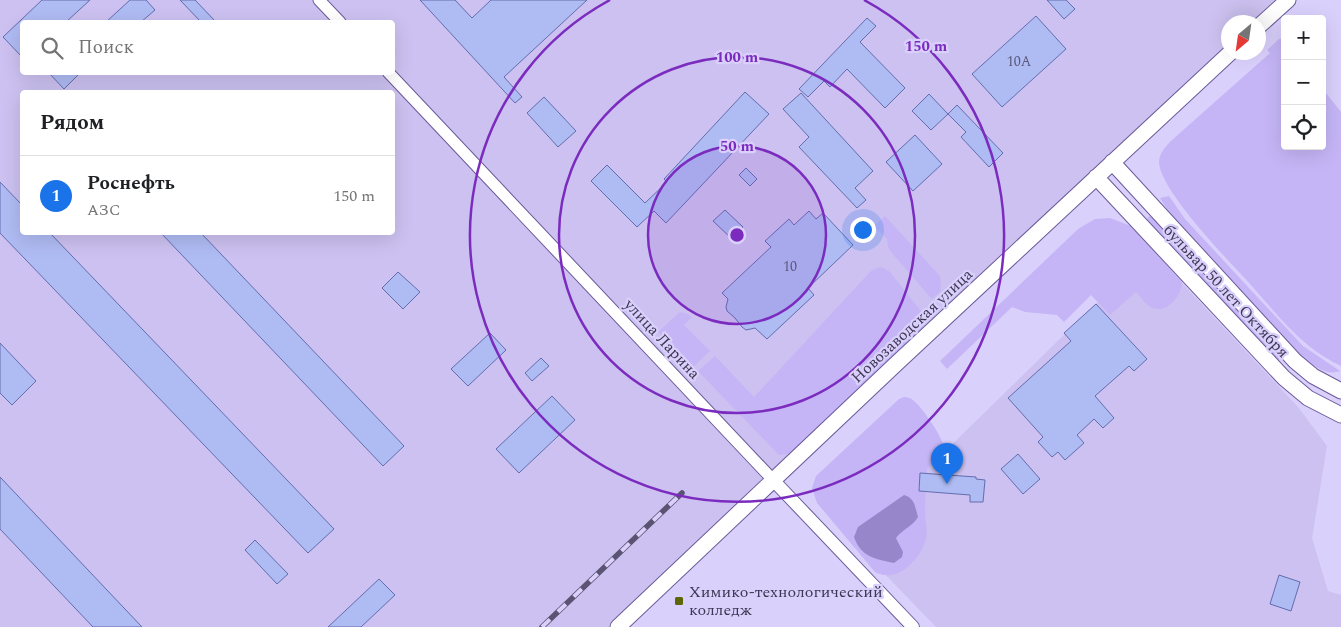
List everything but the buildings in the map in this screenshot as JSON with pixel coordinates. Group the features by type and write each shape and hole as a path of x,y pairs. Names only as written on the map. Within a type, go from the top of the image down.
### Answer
{"main road":[{"path":"1266,20 1288,0"},
{"name":"Новозаводская улица","path":"618,627 897,363 1222,60"},
{"name":"бульвар 50 лет Октября","path":"1112,162 1295,361 1313,376 1341,391"},
{"name":"бульвар 50 лет Октября","path":"1096,177 1284,378 1308,398 1341,415"},
{"path":"1139,222 1139,210 1143,207 1156,210"},
{"name":"улица Ларина","path":"774,481 913,627"}],"street":[{"path":"319,0 338,20"},
{"name":"улица Ларина","path":"391,75 774,481"}],"shaded area":[{"path":"0,0 1286,0 1266,16 1221,15 1221,59 618,627 0,627"},
{"path":"1281,38 1281,150 1326,150 1326,93 1341,112 1341,366 1317,352 1293,332 1197,226 1162,175 1159,162 1165,147 1262,60 1266,60 1266,57 1270,53 1267,50"},
{"path":"1169,196 1185,219 1303,346 1340,371 1325,371 1318,368 1302,357 1284,340 1177,225 1160,198"},
{"path":"885,216 940,276 941,291 932,299 891,252 887,239 874,226"},
{"path":"1149,216 1154,218 1281,355 1279,360 1146,220"},
{"path":"1110,218 1131,226 1182,282 1180,292 1169,306 1159,309 1150,307 1136,292 1110,315 1091,295 1064,322 1057,315 1025,312 1012,307 947,369 940,361 1078,229 1095,219"},
{"path":"1151,250 1298,407 1327,446 1312,538 1328,591 1341,595 1341,627 936,627 853,541"},
{"path":"882,267 890,272 924,315 924,327 919,334 794,451 779,455 698,371 715,356 754,397 870,272"},
{"path":"680,312 692,317 684,325 710,351 693,367 658,332"},
{"path":"904,397 912,399 918,404 937,431 944,448 940,457 927,469 925,512 927,536 923,547 919,555 906,568 891,575 883,575 875,572 817,503 812,488 816,476 899,399"},
{"path":"904,495 908,496 912,501 918,517 896,538 903,552 902,557 894,563 869,556 857,544 854,537 858,527"}],"railway":[{"path":"542,627 682,493"}],"place":[{"name":"Роснефть","path":"947,484"},
{"name":"Химико-технологический колледж","path":"679,601"}]}
